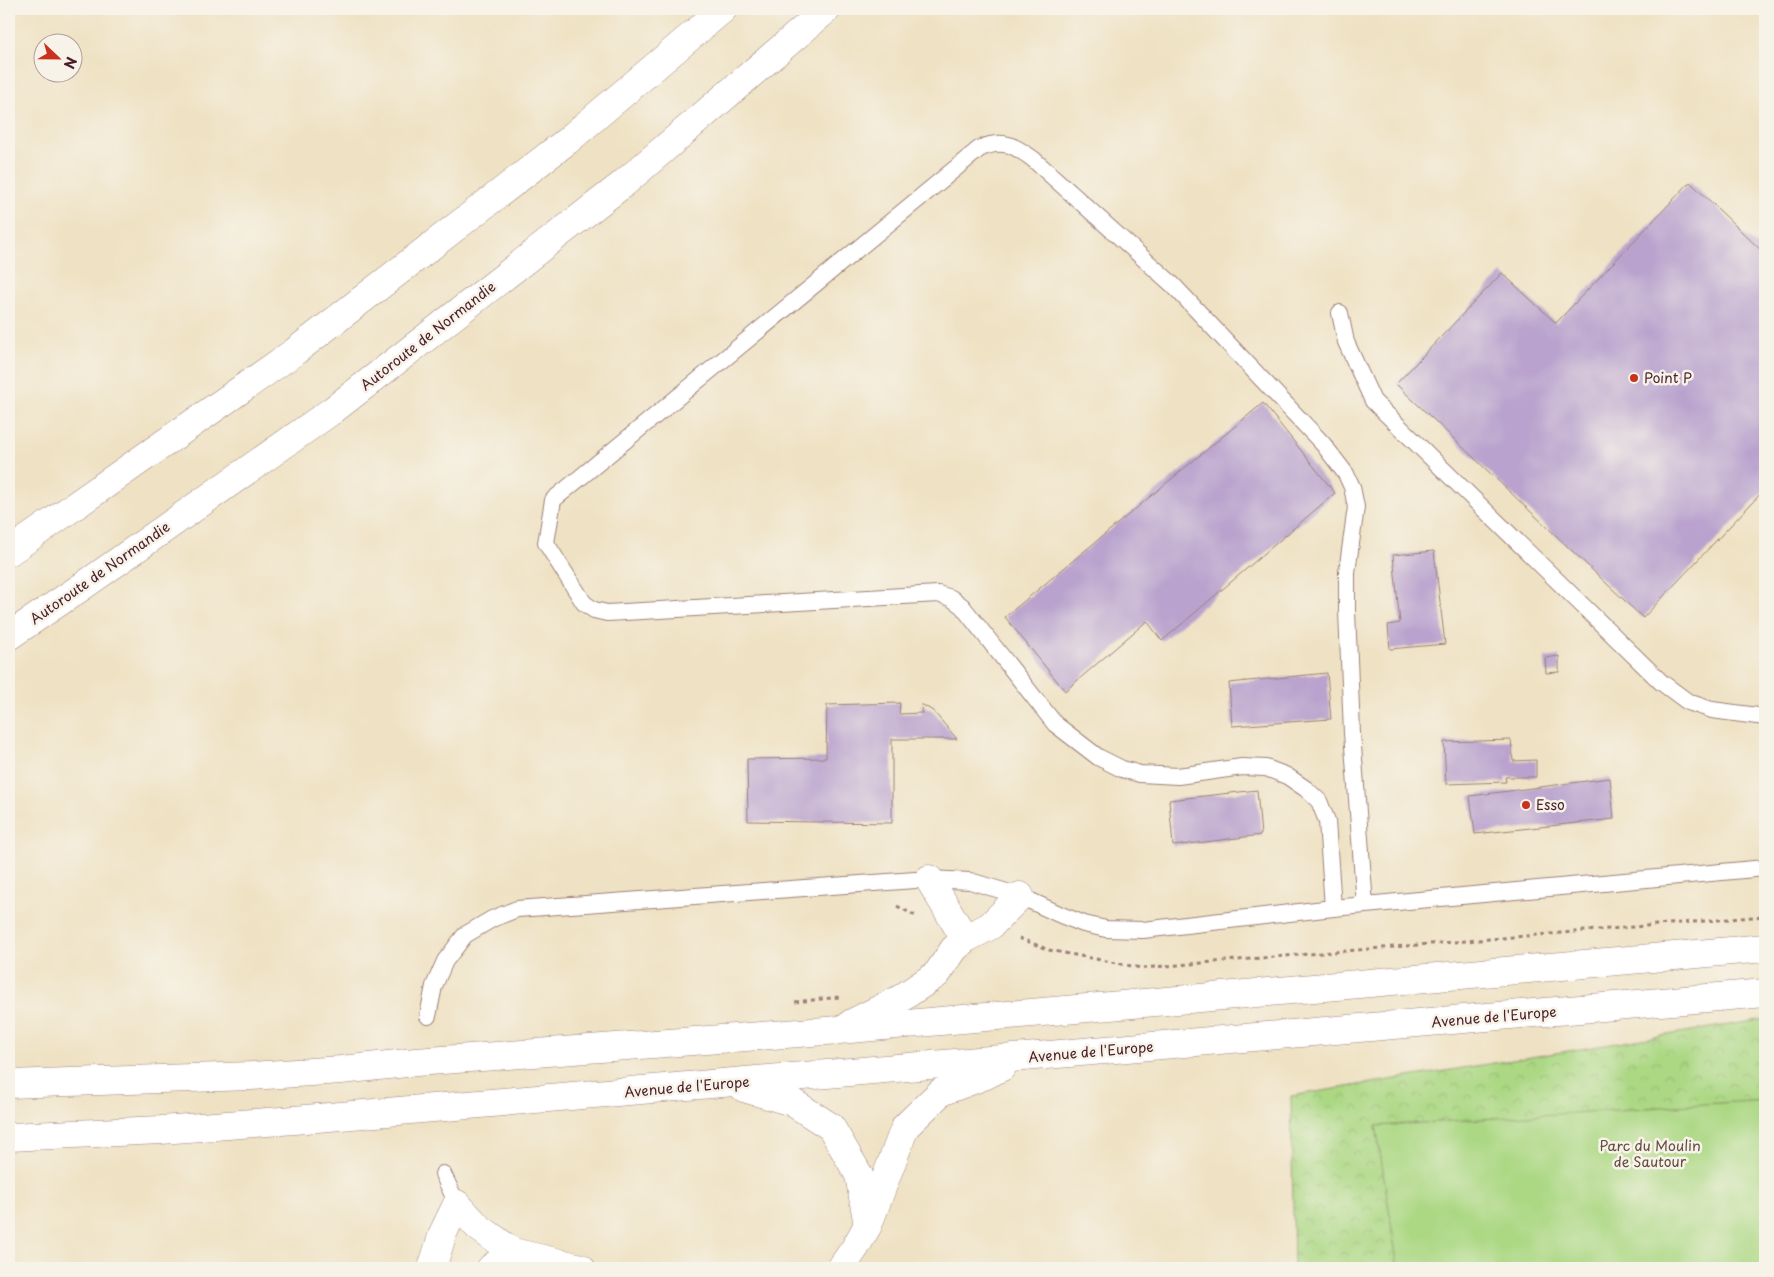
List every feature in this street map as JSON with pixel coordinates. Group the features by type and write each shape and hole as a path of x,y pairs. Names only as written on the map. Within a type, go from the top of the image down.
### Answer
{"main road":[{"path":"9,552 293,353 567,141 723,9"},
{"name":"Autoroute de Normandie","path":"9,636 333,410 623,184 827,9"},
{"path":"839,1030 900,999 937,974 954,949 960,932 929,879"},
{"path":"960,932 990,926 1020,896"},
{"path":"9,1084 251,1076 839,1030 1765,948"},
{"name":"Avenue de l'Europe","path":"9,1137 161,1130 728,1084 1765,993"},
{"path":"841,1268 856,1248 868,1225 906,1127 941,1092 984,1076 1019,1058"},
{"path":"728,1084 792,1102 831,1126 859,1176 868,1225"},
{"path":"432,1268 443,1233 457,1204 478,1227 513,1252 581,1268"},
{"path":"491,1268 513,1252"}],"lane":[{"path":"1332,908 1327,821 1319,802 1306,789 1287,776 1266,768 1242,767 1178,776 1140,774 1122,769 1098,757 1055,724 962,606 951,598 938,594 607,613 594,610 584,603 546,543 554,500 979,149 990,144 1003,143 1016,146 1033,159 1173,285 1323,444 1346,474 1352,487 1356,508 1347,572 1347,611 1352,733 1365,904"},
{"path":"1340,313 1346,342 1374,401 1661,682 1688,702 1712,710 1765,717"},
{"path":"428,1016 434,986 445,961 465,935 492,919 517,908 929,879 970,881 1020,896 1084,924 1106,929 1143,930 1365,904 1765,868"},
{"path":"444,1174 457,1204"}],"path":[{"path":"896,905 935,926 960,932"},
{"path":"990,926 1049,950 1142,968 1765,916"}],"green space":[{"name":"Parc du Moulin de Sautour","path":"1765,1019 1765,1268 1294,1268 1291,1096"},
{"path":"1765,1100 1765,1268 1398,1268 1376,1126"}],"building":[{"name":"Point P","path":"1690,182 1765,254 1765,489 1643,618 1396,384 1502,273 1556,323"},
{"path":"1263,403 1335,493 1162,641 1147,621 1065,691 1005,617"},
{"path":"1434,551 1445,644 1390,649 1388,625 1400,623 1393,555"},
{"path":"1559,656 1559,672 1546,673 1545,658"},
{"path":"1327,673 1331,719 1232,726 1229,683"},
{"path":"900,703 899,714 922,713 921,704 933,711 957,739 892,739 892,823 748,821 747,759 826,758 827,705"},
{"path":"1511,740 1513,761 1536,760 1536,777 1505,777 1506,782 1446,784 1444,742"},
{"path":"1610,778 1614,819 1475,834 1470,796"},
{"path":"1257,790 1261,835 1173,846 1169,800"}],"place":[{"name":"Point P","path":"1634,378"},
{"name":"Esso","path":"1526,805"}]}
